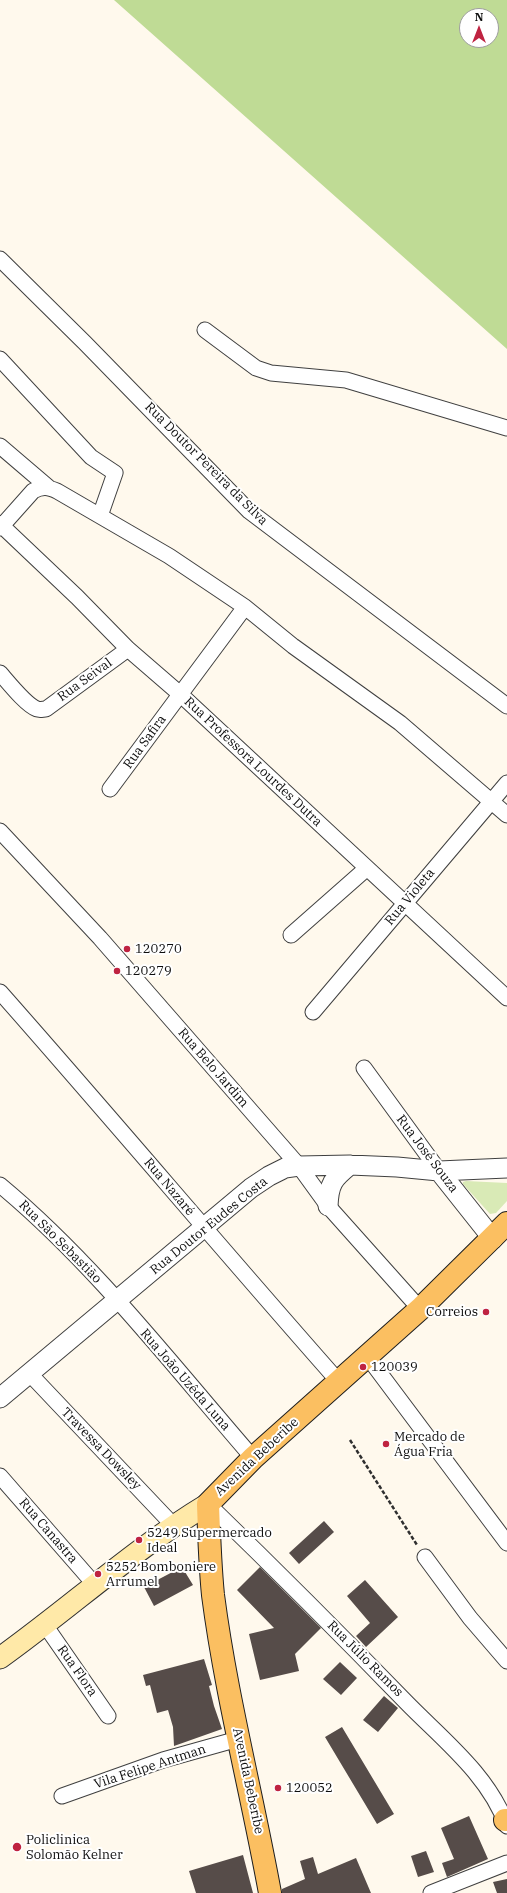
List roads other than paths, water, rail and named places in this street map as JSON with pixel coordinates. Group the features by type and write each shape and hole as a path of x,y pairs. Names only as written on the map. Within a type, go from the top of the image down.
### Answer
{"main road":[{"name":"Avenida Beberibe","path":"270,1893 261,1843 238,1739 214,1596 210,1561 208,1504 253,1458 367,1356 420,1309 500,1243 507,1223"},
{"path":"0,1658 96,1586 173,1525 208,1504"}],"street":[{"name":"Rua Doutor Pereira da Silva","path":"3,266 249,511 507,706"},
{"path":"205,330 256,368 271,373 346,380 507,428"},
{"path":"0,359 91,457 115,473 100,516"},
{"path":"0,446 44,487 100,516 169,556 245,607 293,646 400,723 507,815"},
{"path":"1,526 33,491 44,487"},
{"name":"Rua Professora Lourdes Dutra","path":"1,526 77,597 128,648 180,694 507,998"},
{"name":"Rua Safira","path":"110,790 245,607"},
{"name":"Rua Seival","path":"0,673 30,704 36,709 42,710 128,648"},
{"name":"Rua Violeta","path":"313,1012 362,956 405,902 491,800 507,783"},
{"name":"Rua Belo Jardim","path":"0,831 100,938 299,1166 328,1206 420,1309"},
{"path":"291,935 367,868"},
{"name":"Rua Nazaré","path":"0,992 127,1136 204,1228 339,1382"},
{"name":"Rua José Souza","path":"364,1068 439,1171 500,1243"},
{"path":"328,1206 328,1192 331,1183 335,1177 350,1165"},
{"name":"Rua Doutor Eudes Costa","path":"0,1398 28,1373 118,1301 251,1188 269,1176 285,1168 299,1166 350,1165 439,1171 507,1168"},
{"name":"Rua São Sebastião","path":"0,1185 42,1222 118,1301"},
{"name":"Rua João Uzêda Luna","path":"118,1301 253,1458"},
{"path":"367,1356 507,1543"},
{"name":"Travessa Dowsley","path":"28,1373 173,1525"},
{"name":"Rua Canastra","path":"0,1476 96,1586"},
{"name":"Rua Júlio Ramos","path":"208,1504 355,1649 473,1770 506,1822"},
{"path":"425,1557 470,1618 507,1661"},
{"name":"Rua Flora","path":"45,1625 108,1716"},
{"name":"Vila Felipe Antman","path":"62,1796 163,1760 238,1739"},
{"path":"432,1893 507,1863"}],"place":[{"name":"120270","path":"127,949"},
{"name":"120279","path":"117,971"},
{"name":"Correios","path":"486,1312"},
{"name":"120039","path":"363,1367"},
{"name":"Mercado de Água Fria","path":"386,1444"},
{"name":"5249 Supermercado Ideal","path":"139,1540"},
{"name":"5252 Bomboniere Arrumel","path":"98,1574"},
{"name":"120052","path":"278,1788"},
{"name":"Policlinica Solomão Kelner","path":"17,1847"}]}
